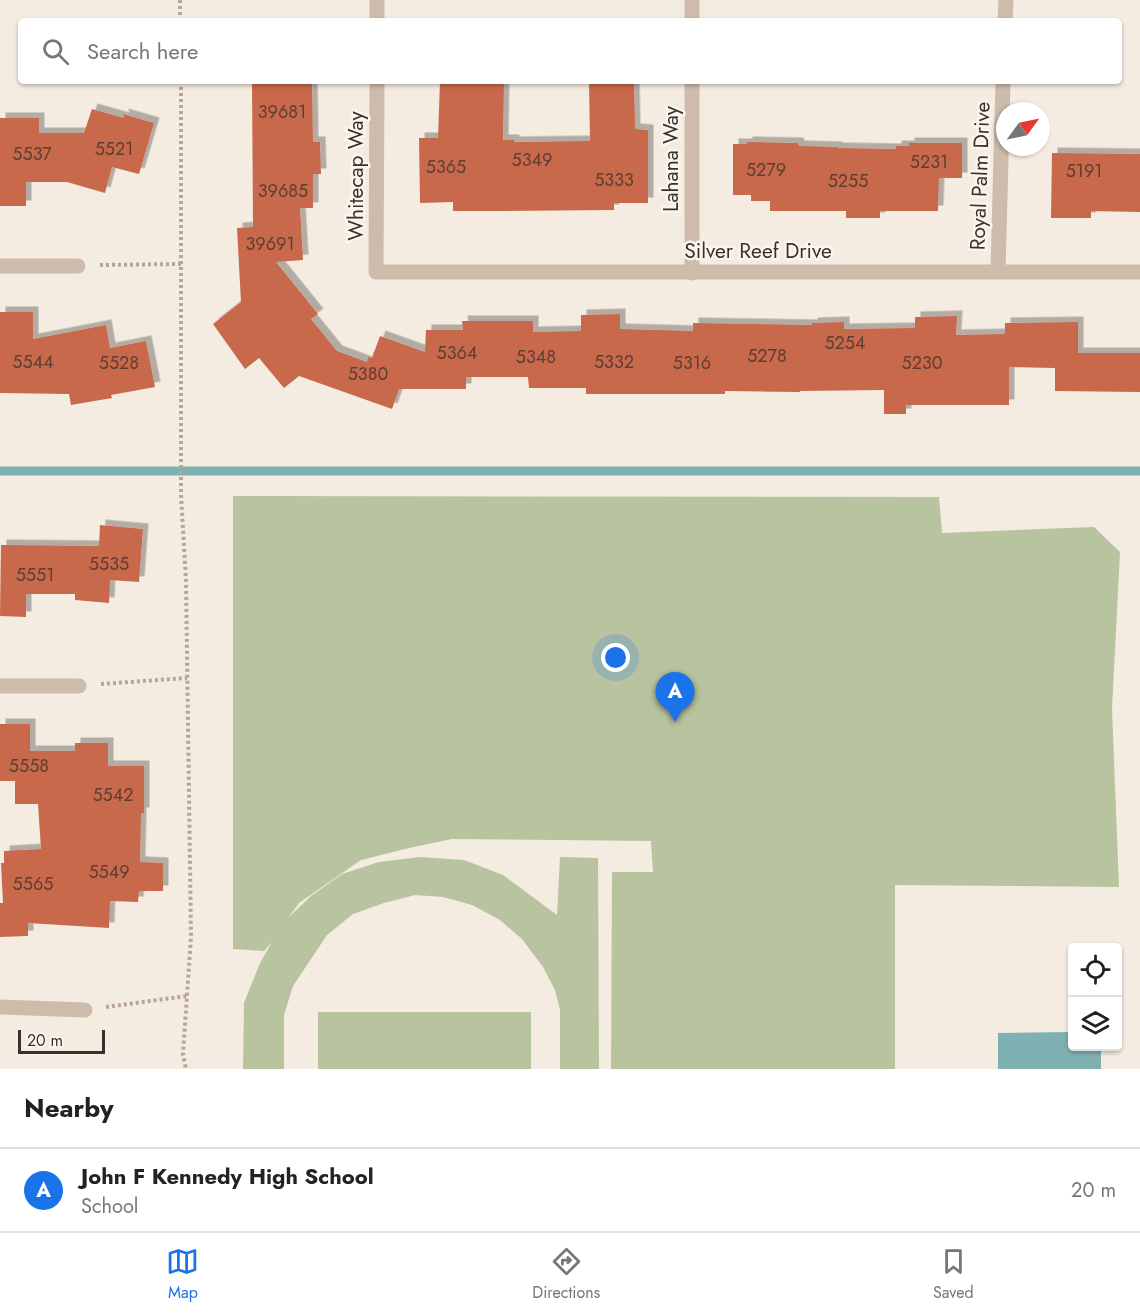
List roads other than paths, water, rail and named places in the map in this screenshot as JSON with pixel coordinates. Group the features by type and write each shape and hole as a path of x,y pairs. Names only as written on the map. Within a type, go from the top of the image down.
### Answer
{"street":[{"path":"377,0 377,18"},
{"path":"692,0 692,18"},
{"path":"1005,18 1006,0"},
{"name":"Whitecap Way","path":"376,272 377,84"},
{"name":"Lahana Way","path":"692,84 692,273"},
{"name":"Royal Palm Drive","path":"998,272 1003,84"},
{"path":"0,266 78,266"},
{"name":"Silver Reef Drive","path":"376,272 1140,272"},
{"path":"0,686 79,686"},
{"path":"0,1007 85,1010"}],"water":[{"path":"1068,1032 1068,1051 1101,1051 1101,1069 998,1069 998,1033"}],"waterway":[{"path":"0,471 1140,471"}],"place":[{"name":"John F Kennedy High School","path":"675,722"}]}
